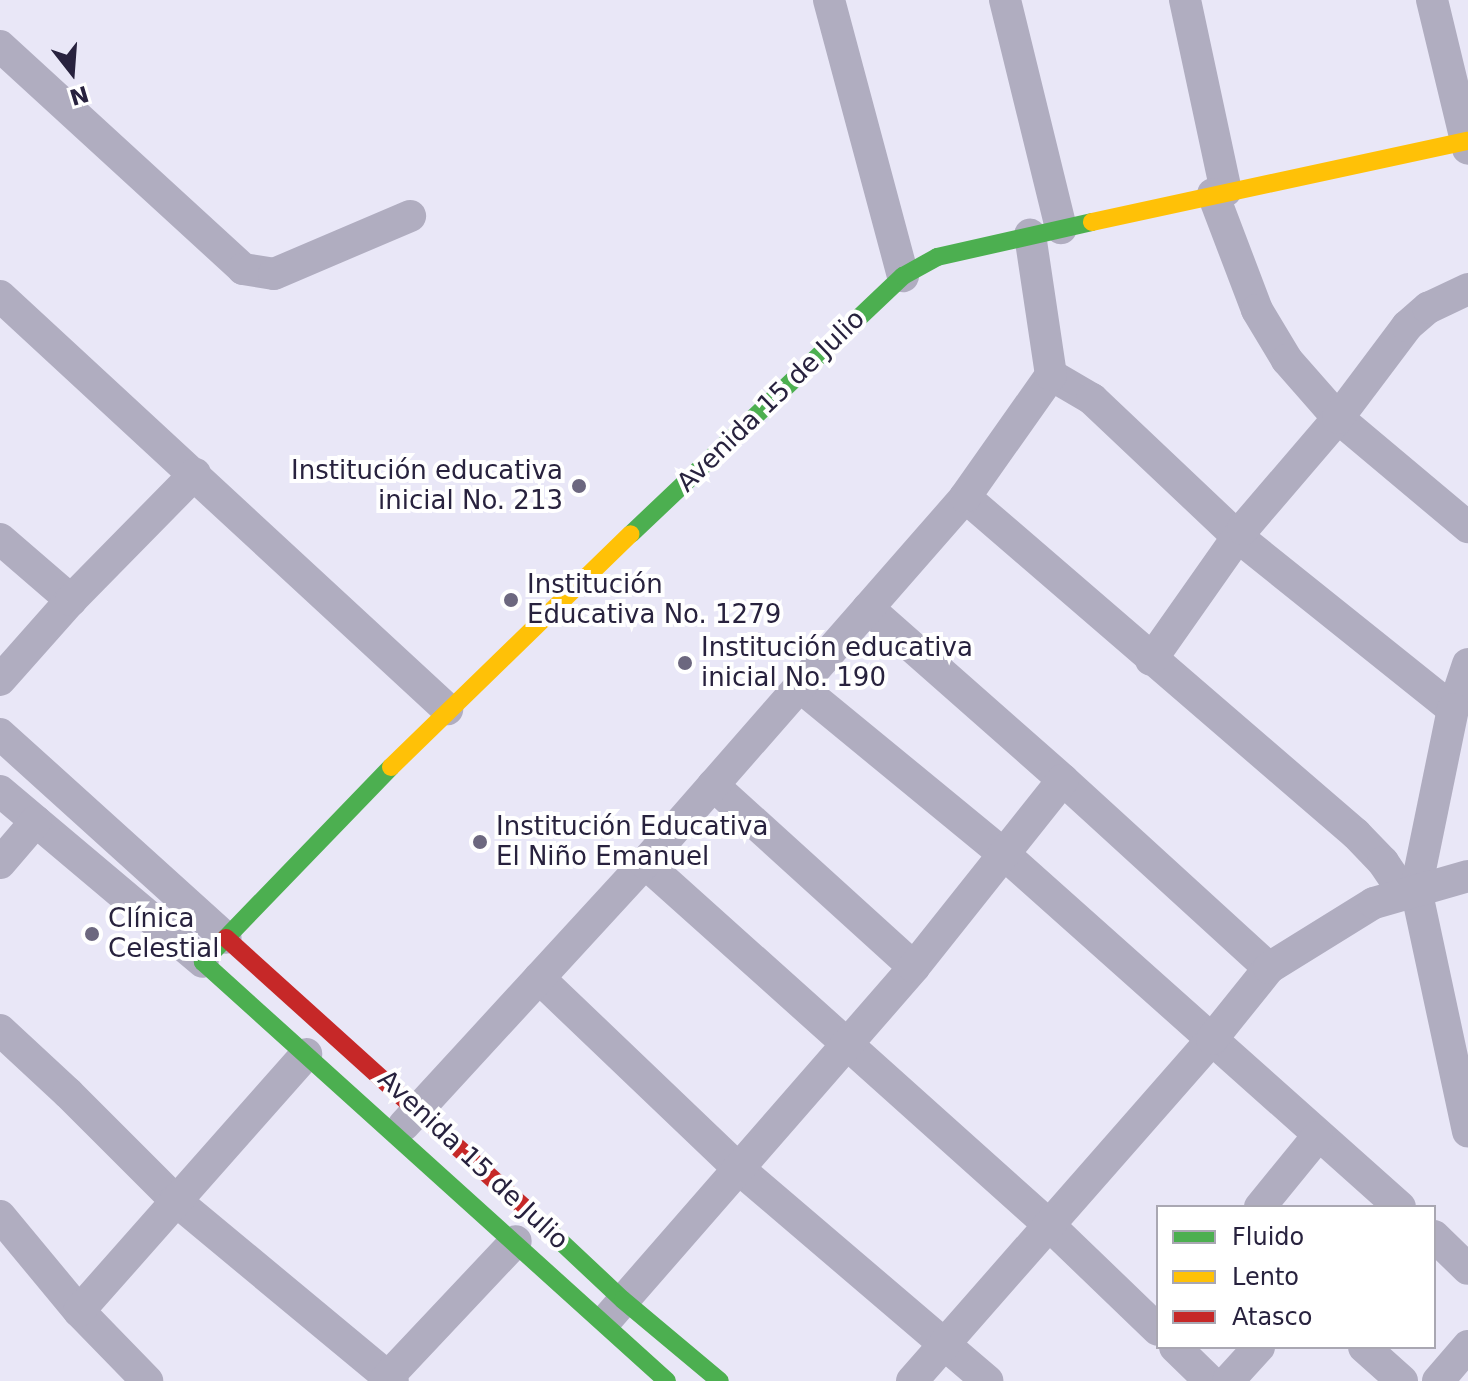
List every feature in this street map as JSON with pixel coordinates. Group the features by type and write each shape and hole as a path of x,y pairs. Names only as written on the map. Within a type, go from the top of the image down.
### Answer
{"street":[{"path":"829,0 903,276"},
{"path":"395,1135 645,863 965,497 1051,375 1046,232 1005,0"},
{"path":"1185,0 1219,192 1257,310 1287,360 1338,418 1468,527"},
{"path":"1432,0 1454,32 1467,144"},
{"path":"0,46 243,269 274,274 410,216"},
{"name":"Avenida 15 de Julio","path":"203,962 447,709 903,276 937,257 1219,192 1467,144"},
{"path":"1151,660 1238,537 1338,418 1407,326 1428,308 1468,289"},
{"path":"4,309 195,474 447,709"},
{"path":"1051,375 1092,399 1238,537 1453,709"},
{"path":"0,680 71,600 195,474"},
{"path":"965,497 1356,834 1410,891"},
{"path":"0,539 71,600"},
{"path":"868,608 1269,968"},
{"path":"1468,664 1453,709 1410,891 1468,1131"},
{"path":"799,686 1005,855 1317,1137 1398,1205"},
{"name":"Avenida 15 de Julio","path":"0,734 419,1109 614,1311 667,1381"},
{"path":"614,1311 914,967 1063,780"},
{"path":"713,785 914,967"},
{"name":"Avenida 15 de Julio","path":"0,791 203,962 516,1241 720,1381"},
{"path":"0,863 36,821"},
{"path":"645,863 1049,1225 1156,1328"},
{"path":"912,1381 1212,1039 1269,968 1374,903 1468,876"},
{"path":"539,978 738,1168 987,1381"},
{"path":"0,1030 175,1200 388,1380 516,1241"},
{"path":"79,1311 306,1054"},
{"path":"1262,1205 1317,1137"},
{"path":"0,1216 79,1311 147,1381"},
{"path":"1438,1381 1468,1346"},
{"path":"1177,1349 1210,1381"},
{"path":"1228,1381 1257,1349"},
{"path":"1366,1349 1402,1381"}],"traffic: fast":[{"path":"631,534 903,276 937,257 1092,222"},
{"path":"391,767 203,962 667,1381"},
{"path":"525,1208 623,1300 720,1381"}],"traffic: slow":[{"path":"1092,222 1468,141"},
{"path":"391,767 631,534"}],"traffic: jam":[{"path":"226,938 525,1208"}],"place":[{"name":"Institución educativa inicial No. 213","path":"579,486"},
{"name":"Institución Educativa No. 1279","path":"511,600"},
{"name":"Institución educativa inicial No. 190","path":"685,663"},
{"name":"Institución Educativa El Niño Emanuel","path":"480,842"},
{"name":"Clínica Celestial","path":"92,934"}]}
